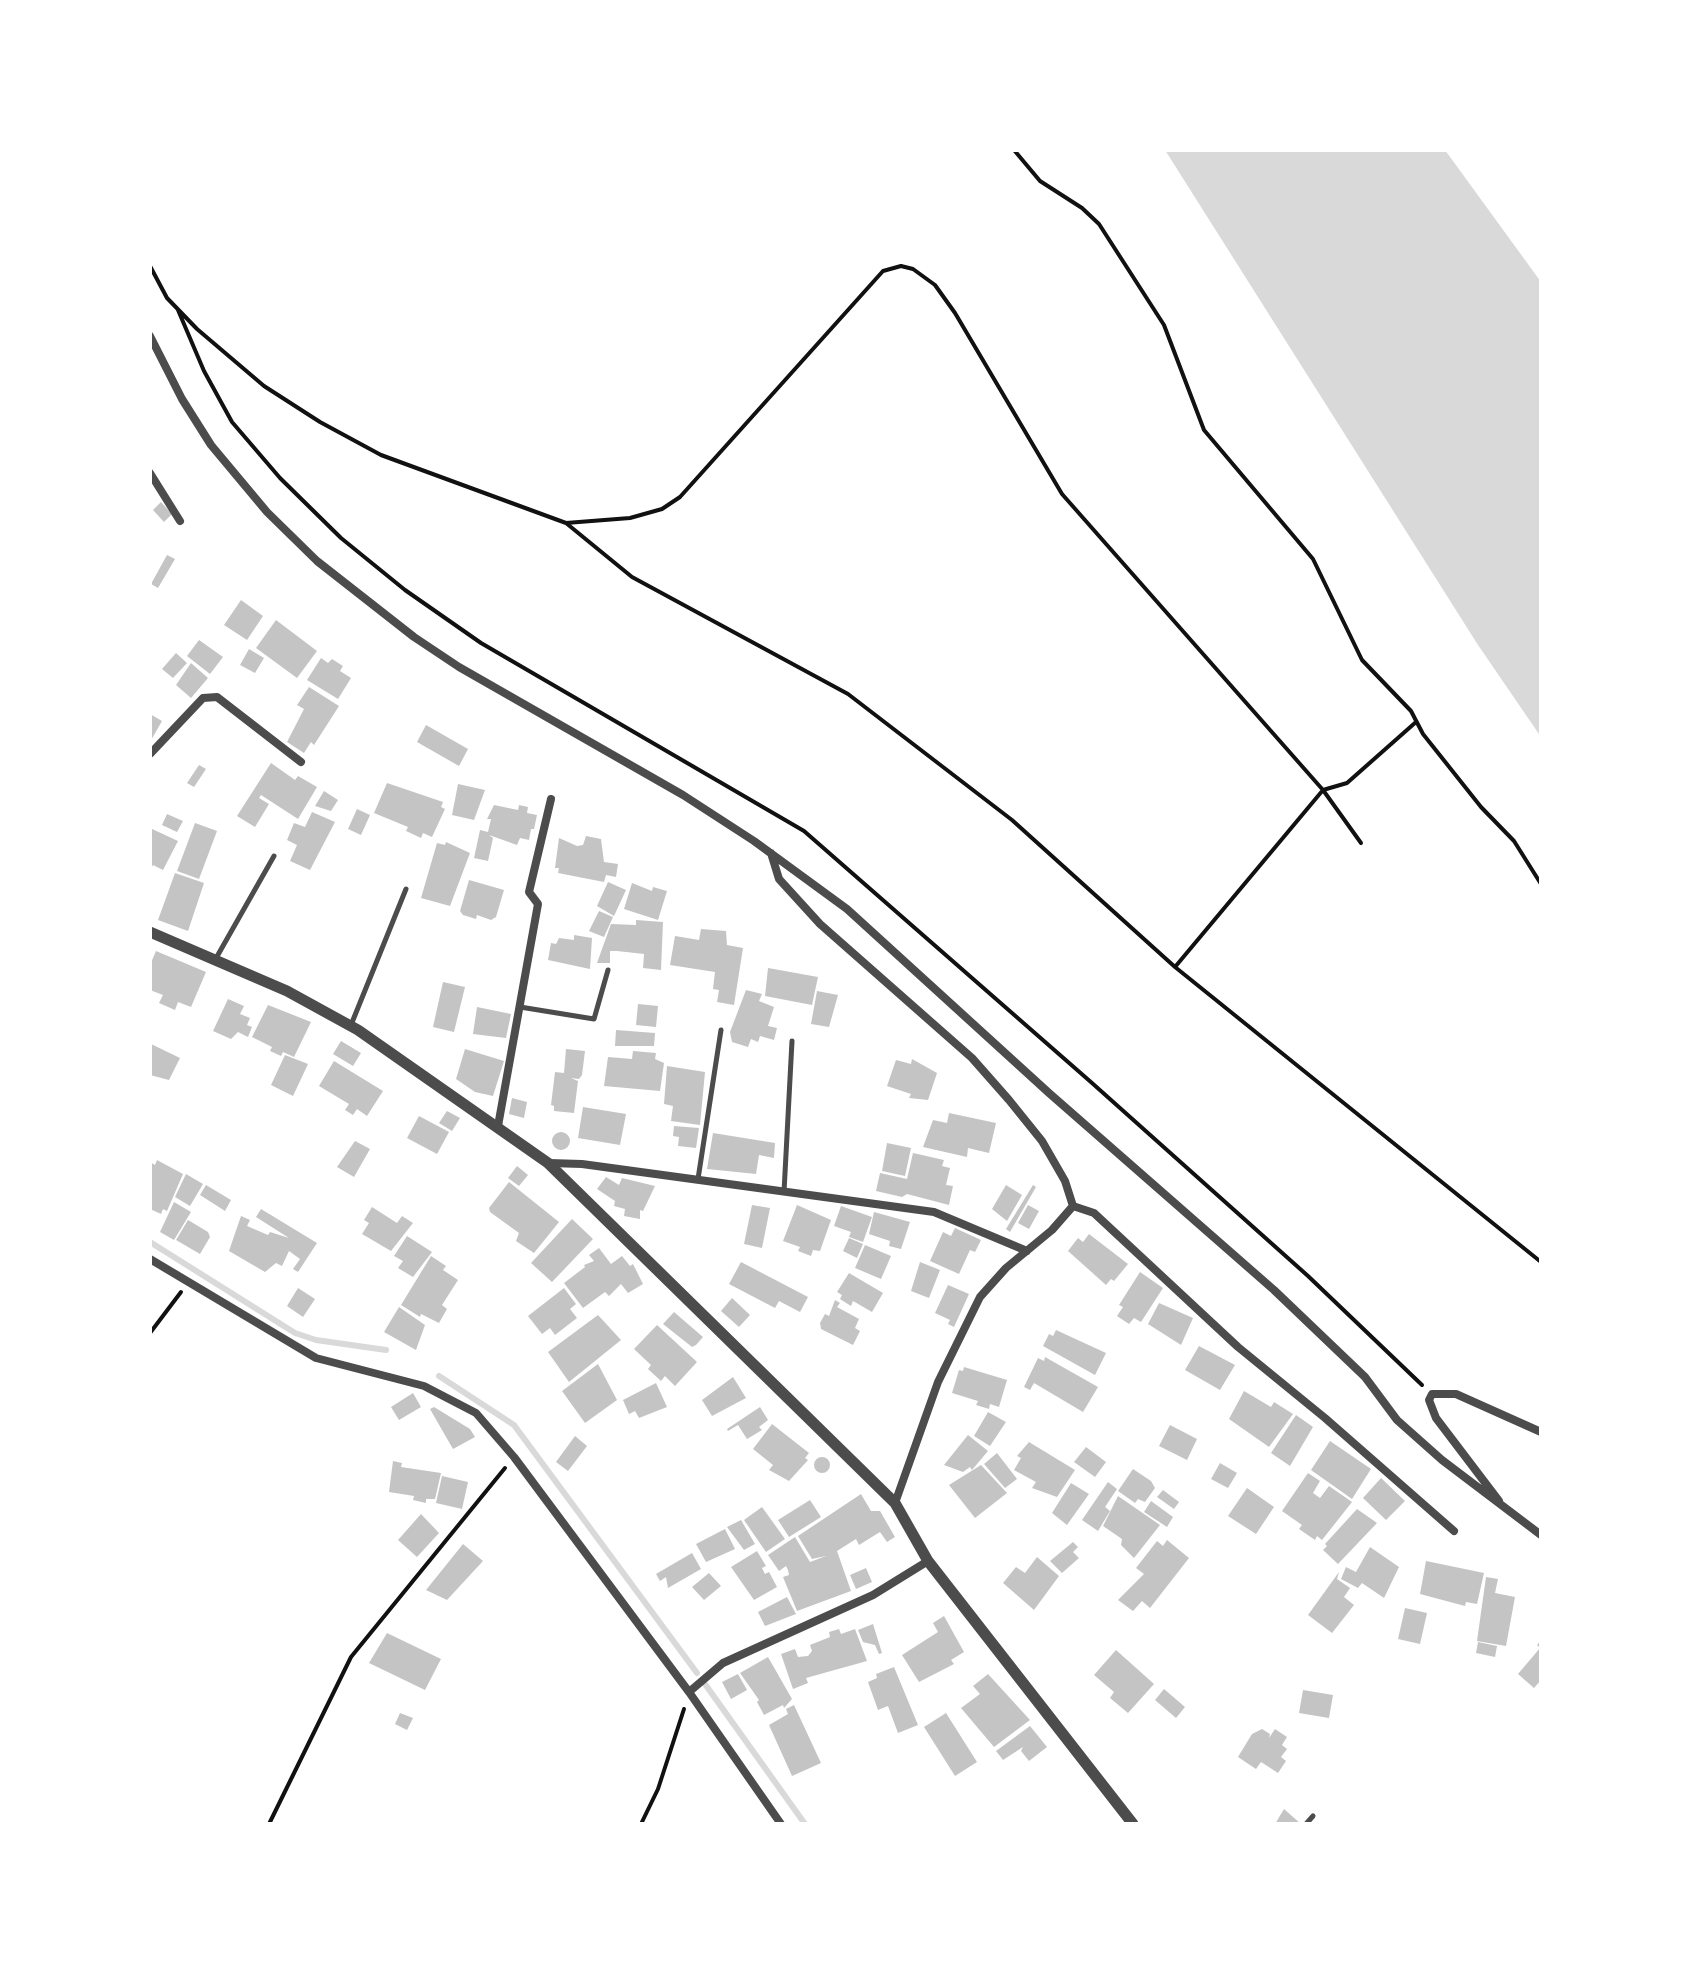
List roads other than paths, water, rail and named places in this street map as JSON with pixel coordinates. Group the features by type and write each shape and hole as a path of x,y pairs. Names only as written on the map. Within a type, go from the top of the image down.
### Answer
{"street":[{"path":"150,336 211,445 267,512 317,561 414,637 459,667 683,795 771,853 847,909 1049,1093 1274,1290 1365,1377 1397,1420 1541,1535"},
{"path":"150,348 160,355"},
{"path":"150,473 180,521"},
{"path":"150,754 203,698 217,697 301,762"},
{"path":"498,1126 538,904 529,892 551,799"},
{"path":"771,853 779,879 820,924 972,1058 1009,1100 1042,1141 1065,1181 1073,1206"},
{"path":"150,932 287,991 351,1026 548,1163 895,1503 928,1561 1133,1824"},
{"path":"548,1163 934,1212 1027,1251"},
{"path":"895,1503 938,1382 974,1309 997,1277 1073,1206"},
{"path":"1073,1206 1094,1213 1238,1347 1454,1531"},
{"path":"150,1259 316,1358 424,1386 476,1413 514,1457 689,1692 781,1824"},
{"path":"1504,1508 1436,1418 1429,1400 1432,1394 1456,1394 1541,1432"},
{"path":"689,1692 723,1663 873,1595 928,1561"}],"lane":[{"path":"215,961 274,856"},
{"path":"351,1026 406,889"},
{"path":"520,1007 594,1019 608,970"},
{"path":"697,1181 721,1030"},
{"path":"784,1193 792,1041"},
{"path":"1306,1824 1313,1816"}],"waterway":[{"path":"150,1242 295,1333 316,1340 386,1350"},
{"path":"439,1376 514,1425 697,1673"},
{"path":"705,1684 805,1824"}]}
